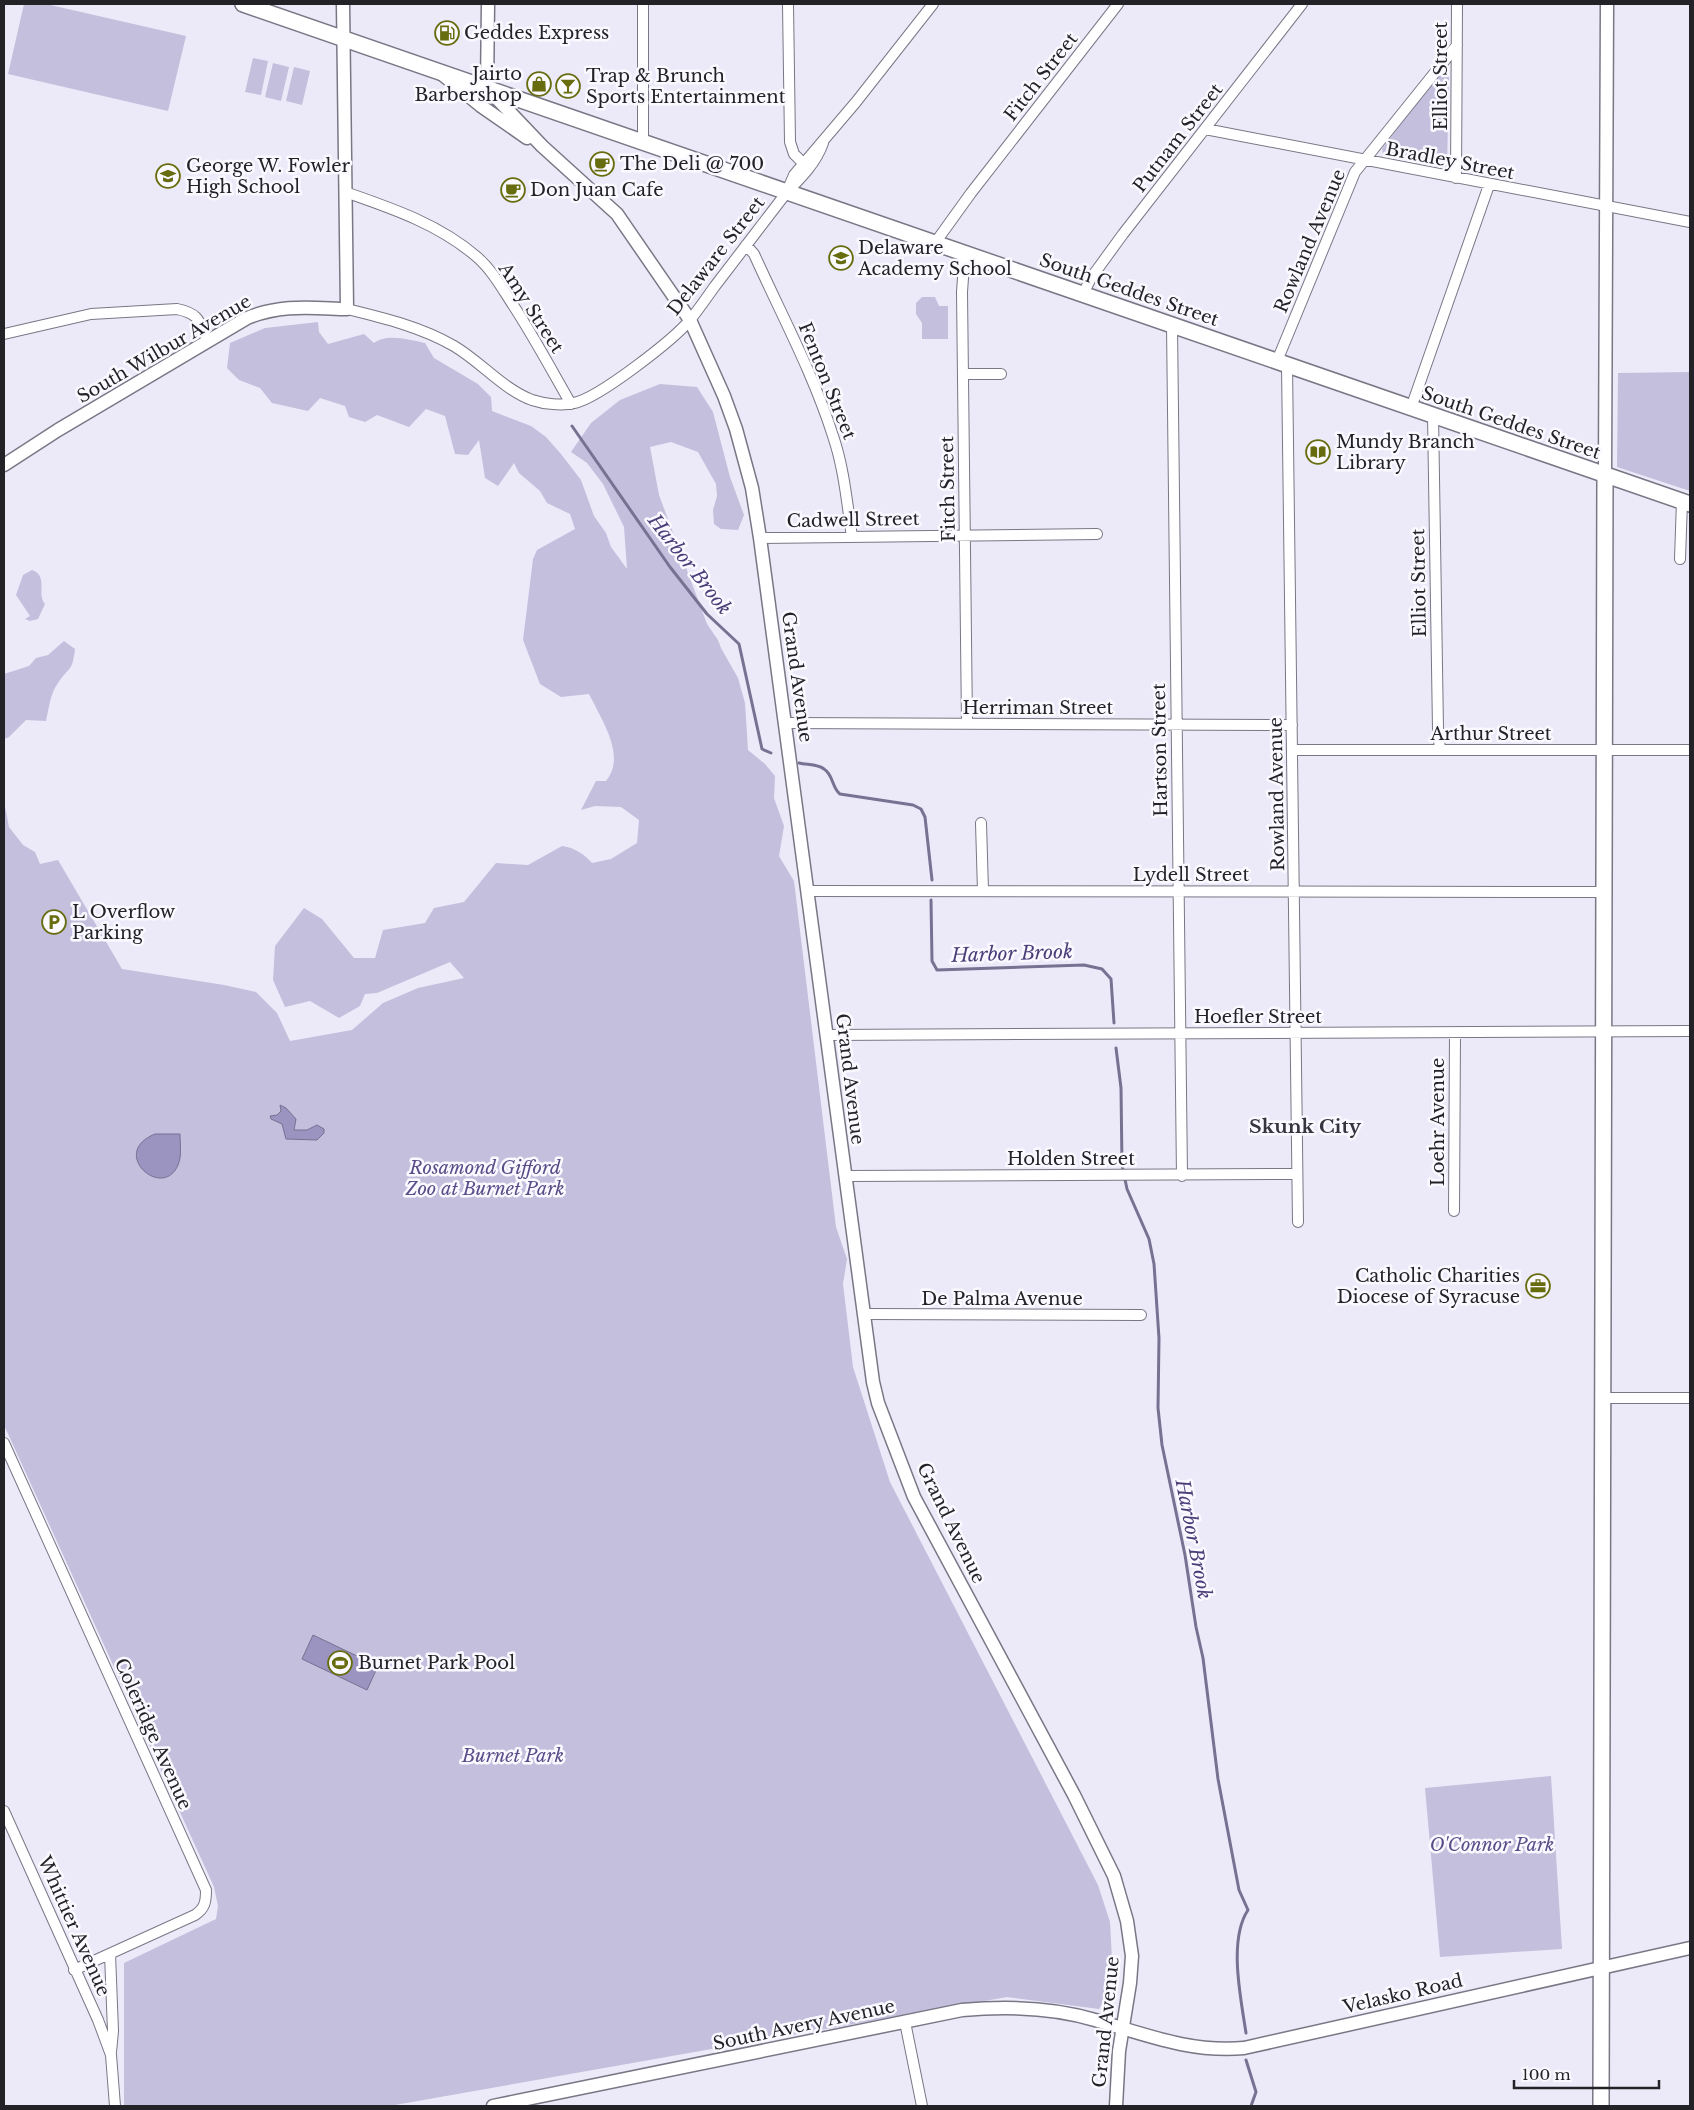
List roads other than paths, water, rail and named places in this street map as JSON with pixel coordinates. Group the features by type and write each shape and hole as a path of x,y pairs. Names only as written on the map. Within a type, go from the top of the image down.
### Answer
{"main road":[{"name":"South Geddes Street","path":"243,4 1686,503"},
{"path":"1601,2106 1605,474"}],"street":[{"path":"342,4 347,309"},
{"path":"487,88 488,4"},
{"path":"643,4 643,143"},
{"path":"788,4 790,142 794,154 803,164"},
{"name":"Delaware Street","path":"571,404 592,396 630,371 690,320 786,192 794,175 814,149 823,143 933,4"},
{"name":"Fitch Street","path":"935,243 971,193 1118,4"},
{"name":"Putnam Street","path":"1082,294 1091,278 1118,242 1302,4"},
{"name":"Elliot Street","path":"1456,178 1457,4"},
{"path":"1605,474 1607,4"},
{"name":"Rowland Avenue","path":"1298,1222 1292,725 1282,363 1355,172 1457,45"},
{"path":"438,72 534,144 542,146"},
{"name":"Grand Avenue","path":"487,88 542,146 617,214 690,320 724,396 736,429 752,488 760,538 873,1382 914,1497 1074,1795 1114,1876 1128,1921 1132,1956 1130,1983 1119,2051 1116,2106"},
{"name":"Bradley Street","path":"1205,129 1489,185 1690,222"},
{"name":"Delaware Street","path":"786,192 800,180 819,154 823,143"},
{"path":"1411,408 1489,185"},
{"name":"Amy Street","path":"344,192 381,204 424,222 458,242 478,258 496,278 571,404"},
{"name":"Fenton Street","path":"746,246 754,254 804,361 833,435 844,481 852,537"},
{"name":"Fitch Street","path":"967,254 964,264 962,292 967,724"},
{"name":"South Wilbur Avenue","path":"4,465 247,318 266,310 291,307 347,309 385,318 431,335 455,347 484,366 510,389 542,402 571,404"},
{"path":"4,334 91,314 177,309 191,312 198,319 208,341"},
{"name":"Hartson Street","path":"1172,325 1182,1176"},
{"path":"964,374 1001,374"},
{"name":"Elliot Street","path":"1433,416 1438,729 1440,750"},
{"path":"1680,559 1686,503"},
{"name":"Cadwell Street","path":"760,538 1097,534"},
{"name":"Herriman Street","path":"785,723 1292,725"},
{"name":"Arthur Street","path":"1292,750 1690,750"},
{"path":"981,823 983,891"},
{"name":"Lydell Street","path":"808,891 1604,892"},
{"name":"Hoefler Street","path":"827,1035 1690,1031"},
{"name":"Loehr Avenue","path":"1454,1211 1455,1033"},
{"name":"Holden Street","path":"845,1176 1297,1174"},
{"name":"De Palma Avenue","path":"864,1314 1141,1315"},
{"path":"1602,1398 1690,1398"},
{"name":"Coleridge Avenue","path":"4,1443 206,1890 204,1909 195,1915 74,1970"},
{"path":"4,1471 14,1465"},
{"name":"Whittier Avenue","path":"4,1811 98,2020 111,2055"},
{"name":"Velasko Road","path":"1123,2029 1156,2039 1198,2048 1244,2048 1690,1948"},
{"name":"Whittier Avenue","path":"110,1954 114,2031 111,2055 115,2106"},
{"name":"South Avery Avenue","path":"493,2106 962,2010 1000,2007 1055,2012 1093,2019 1123,2029"},
{"path":"905,2022 922,2106"}],"waterway":[{"name":"Harbor Brook","path":"572,426 670,567 707,614 739,644 762,749 771,753"},
{"name":"Harbor Brook","path":"799,763 822,767 827,771 840,794 913,805 921,809 925,817 932,880"},
{"name":"Harbor Brook","path":"931,900 932,961 937,970 1084,965 1102,969 1111,979 1114,1023"},
{"name":"Harbor Brook","path":"1116,1048 1121,1088 1122,1165 1127,1189 1149,1239 1154,1264 1159,1338 1158,1408 1162,1445 1185,1555 1196,1627 1203,1658 1218,1779 1239,1890 1248,1910 1242,1923 1237,1953 1239,1987 1246,2033"},
{"name":"Harbor Brook","path":"1246,2060 1256,2092 1251,2106"}],"place":[{"name":"Geddes Express","path":"447,33"},
{"name":"Jairto Barbershop","path":"539,84"},
{"name":"Trap & Brunch Sports Entertainment","path":"568,86"},
{"name":"The Deli @ 700","path":"602,164"},
{"name":"George W. Fowler High School","path":"168,176"},
{"name":"Don Juan Cafe","path":"513,190"},
{"name":"Delaware Academy School","path":"841,258"},
{"name":"Mundy Branch Library","path":"1318,452"},
{"name":"L Overflow Parking","path":"54,922"},
{"name":"Catholic Charities Diocese of Syracuse","path":"1538,1286"},
{"name":"Burnet Park Pool","path":"340,1663"}],"district":[{"name":"Skunk City","path":"1305,1126"}],"park label":[{"name":"Rosamond Gifford Zoo at Burnet Park","path":"485,1178"},
{"name":"Burnet Park","path":"513,1756"},
{"name":"O'Connor Park","path":"1492,1845"}]}
